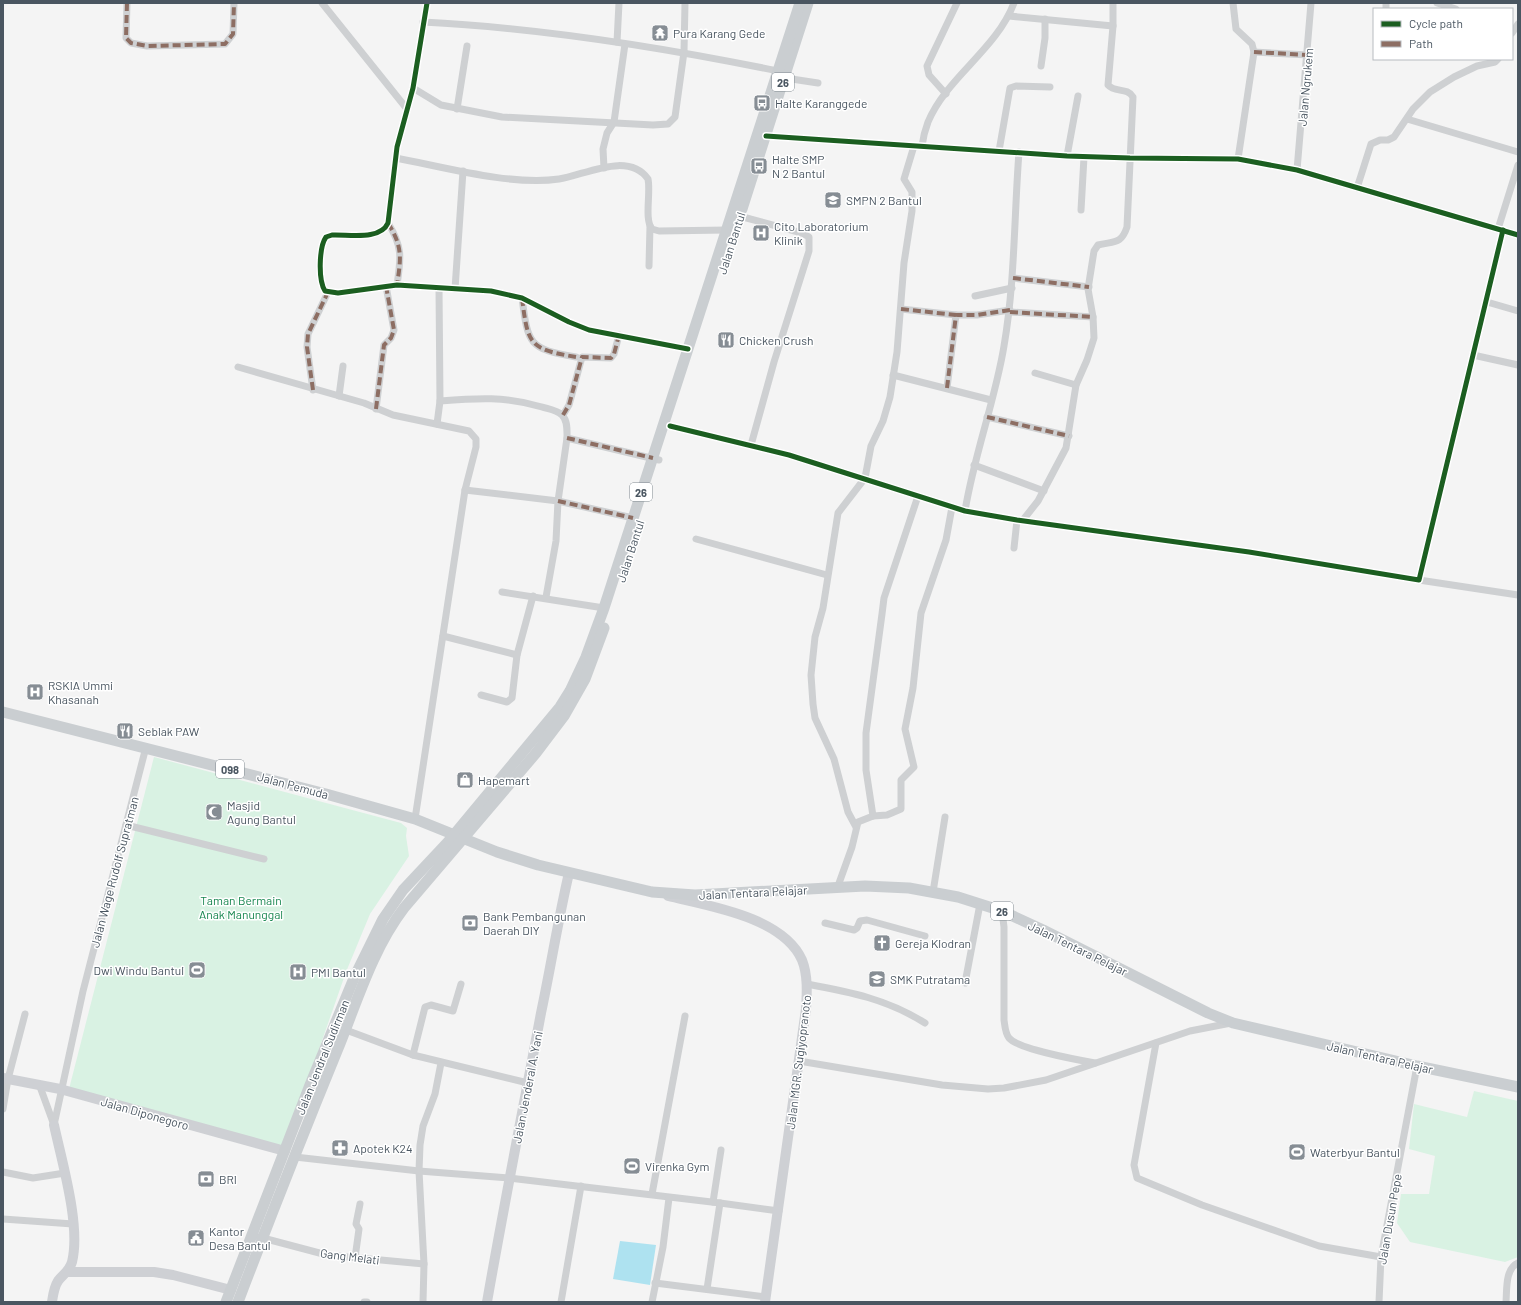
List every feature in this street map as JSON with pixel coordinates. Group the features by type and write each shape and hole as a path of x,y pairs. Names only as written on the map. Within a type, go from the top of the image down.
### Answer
{"main road":[{"name":"Jalan Bantul","path":"460,836 560,707 570,691 586,657 604,608 633,518 670,426 740,216 766,136 800,3"},
{"name":"Jalan Bantul","path":"460,836 549,737 579,692 602,637 688,350 727,230 808,3"},
{"name":"Jalan Pemuda","path":"3,712 326,794 415,819 460,836"},
{"name":"Jalan Tentara Pelajar","path":"460,836 497,852 569,873 634,889 666,894 695,895 838,886 888,887 933,892 980,904 1002,912 1208,1013 1233,1023 1518,1088"},
{"name":"Jalan Jendral Sudirman","path":"226,1302 295,1157 388,930 460,836"},
{"name":"Jalan Jendral Sudirman","path":"238,1302 285,1151 354,978 383,919 403,890 460,836"},
{"name":"Jalan Jenderal A. Yani","path":"487,1302 555,934 569,873"},
{"name":"Jalan MGR. Sugiyopranoto","path":"634,889 706,905 760,922 778,932 802,960 807,984 806,1009 766,1299"},
{"name":"Jalan Diponegoro","path":"6,1078 60,1089 285,1151"},
{"path":"52,1302 58,1281 68,1272 73,1253 73,1224 65,1173 54,1125"},
{"path":"68,1272 154,1272 173,1275 231,1290"}],"street":[{"path":"127,3 126,38 131,43 147,46 225,44 233,34 234,3"},
{"path":"322,3 408,106"},
{"path":"427,3 412,89 396,158 388,223 385,228 378,233 332,235 326,237 322,251 320,279 324,289 328,292 338,293 397,285 491,291 522,298 580,327 688,350"},
{"path":"604,168 603,149 607,133 614,122 621,43 619,3"},
{"path":"412,89 433,101 458,109 517,118 658,125 668,124 673,121 684,52 685,3"},
{"path":"946,94 929,75 927,66 957,3"},
{"path":"856,827 848,812 834,759 819,728 812,704 812,657 823,608 838,513 865,478 872,446 887,409 893,375 901,309 904,263 912,211 912,192 904,179 928,123 946,94 976,60 1009,16 1014,3"},
{"path":"1014,548 1020,520 1032,511 1066,448 1076,385 1093,342 1093,317 1089,287 1096,247 1119,240 1123,237 1127,227 1133,97 1127,90 1111,88 1108,85 1113,26 1113,3"},
{"path":"1233,3 1236,29 1252,44 1254,52 1238,159"},
{"name":"Jalan Ngrukem","path":"1298,170 1311,3"},
{"path":"1436,3 1452,6"},
{"path":"1009,16 1113,26"},
{"path":"1041,66 1046,38 1045,19"},
{"path":"423,22 546,32 684,52 818,83"},
{"path":"458,109 468,46"},
{"path":"1254,52 1308,55"},
{"path":"1357,188 1371,144 1380,140 1388,140 1394,137 1413,109 1430,92 1477,66 1496,60"},
{"path":"999,151 1009,89 1016,86 1050,87"},
{"path":"1067,156 1078,96"},
{"path":"1407,119 1518,152"},
{"path":"766,136 1084,157 1238,159 1298,170 1501,229 1518,236"},
{"path":"965,511 974,465 1000,368 1010,311 1019,152"},
{"path":"1081,210 1084,157"},
{"path":"396,158 509,179 543,181 559,179 604,168 628,166 634,168 645,175 649,184 649,266"},
{"path":"1419,580 1487,302 1501,229 1515,183 1518,165"},
{"path":"455,289 463,171"},
{"path":"740,216 802,233 810,240 809,251 774,362 751,445"},
{"path":"388,223 400,246 400,264 397,285"},
{"path":"650,226 654,230 659,231 727,230"},
{"path":"1013,278 1089,287"},
{"path":"376,409 384,345 392,338 394,330 386,286"},
{"path":"437,424 440,401 439,288"},
{"path":"975,296 1012,288"},
{"path":"314,390 307,347 308,334 328,292"},
{"path":"522,298 525,324 533,341 545,351 576,356"},
{"path":"1487,302 1518,311"},
{"path":"901,309 956,315 977,315 1010,311 1093,317"},
{"path":"947,388 956,315"},
{"path":"546,597 556,541 558,501 567,438 567,430 563,415 569,405 582,357 612,358 619,335"},
{"path":"1473,355 1518,365"},
{"path":"339,396 343,366"},
{"path":"238,367 370,405 376,409 393,415 469,431 476,439 476,447 465,490 415,819"},
{"path":"1035,374 1076,385"},
{"path":"893,375 991,400"},
{"path":"440,401 498,398 533,404 563,415"},
{"path":"987,417 1069,436"},
{"path":"670,426 751,445 865,478 965,511 1249,552 1518,595"},
{"path":"567,438 656,459"},
{"path":"974,465 1044,490"},
{"path":"465,490 558,501 633,518"},
{"path":"873,816 865,757 866,733 884,598 918,496"},
{"path":"838,886 852,847 856,827 861,820 873,816 887,815 901,809 901,780 914,767 905,729 913,688 921,613 946,540 952,507"},
{"path":"696,539 827,575"},
{"path":"502,592 546,597 604,608"},
{"path":"481,695 507,702 510,701 517,655 532,596"},
{"path":"443,636 517,655"},
{"name":"Jalan Wage Rudolf Supratman","path":"54,1125 60,1089 83,991 146,748"},
{"path":"933,892 945,817"},
{"path":"126,825 264,859"},
{"path":"965,983 980,904"},
{"path":"1002,912 1004,927 1004,1020 1006,1034 1009,1039 1027,1047 1096,1063"},
{"path":"825,923 854,930 857,928 860,921 865,919 925,936"},
{"path":"413,1055 425,1007 431,1005 453,1011 461,984"},
{"path":"807,984 882,1001 896,1006 925,1023"},
{"path":"3,1109 6,1078 25,1014"},
{"path":"652,1194 685,1016"},
{"path":"799,1061 942,1085 988,1089 1018,1086 1046,1080 1190,1031 1233,1023"},
{"path":"346,1030 413,1055 528,1084"},
{"path":"1156,1043 1134,1165 1137,1178 1202,1205 1319,1246 1382,1257"},
{"path":"423,1302 424,1264 419,1171 421,1138 435,1094 441,1063"},
{"name":"Jalan Dusun Pepe","path":"1379,1302 1382,1257 1417,1066"},
{"path":"39,1084 54,1125"},
{"path":"708,1289 721,1150"},
{"path":"295,1157 652,1194 669,1198 717,1202 779,1212"},
{"path":"3,1172 32,1178 65,1173"},
{"path":"561,1302 581,1186"},
{"path":"652,1302 663,1247 669,1198"},
{"path":"355,1258 359,1229 356,1224 360,1204"},
{"path":"3,1219 73,1224"},
{"name":"Gang Melati","path":"258,1236 327,1255 424,1264"},
{"path":"1506,1302 1509,1273 1513,1266 1518,1263"},
{"path":"655,1283 708,1289 766,1299"}],"green space":[{"name":"Taman Bermain Anak Manunggal","path":"154,757 401,823 407,828 406,836 409,856 370,914 346,972 284,1149 69,1089"},
{"path":"1474,1091 1518,1101 1518,1257 1505,1262 1410,1242 1397,1223 1401,1194 1429,1194 1435,1156 1409,1149 1414,1104 1467,1117"}],"water":[{"path":"620,1241 656,1245 650,1285 613,1279"}],"marked path":[{"path":"127,3 126,38 131,43 147,46 225,44 233,34 234,3"},
{"path":"1254,52 1308,55"},
{"path":"388,223 393,231 400,253 397,285"},
{"path":"1013,278 1089,287"},
{"path":"376,409 384,345 391,338 394,330 386,286"},
{"path":"313,390 307,347 308,334 328,292"},
{"path":"522,298 526,326 529,335 534,342 540,347 549,351 576,357"},
{"path":"901,309 956,315"},
{"path":"947,388 956,315 977,315 1010,310"},
{"path":"1010,312 1093,317"},
{"path":"563,415 569,405 582,357 611,358 614,354 619,335"},
{"path":"987,417 1069,436"},
{"path":"567,438 653,458"},
{"path":"558,501 633,518"}],"cycle path":[{"path":"427,3 413,88 397,147 388,223 384,229 371,234 355,236 332,235 326,237 322,248 320,264 321,279 325,291 338,293 397,285 491,291 522,298 569,322 589,330 688,349"},
{"path":"766,136 1067,156 1238,159 1297,170 1518,235"},
{"path":"670,426 789,455 965,511 1017,520 1249,552 1419,580 1503,230"}],"place":[{"name":"Pura Karang Gede","path":"660,33"},
{"name":"Halte Karanggede","path":"762,103"},
{"name":"Halte SMP N 2 Bantul","path":"759,166"},
{"name":"SMPN 2 Bantul","path":"833,200"},
{"name":"Cito Laboratorium Klinik","path":"761,233"},
{"name":"Chicken Crush","path":"726,340"},
{"name":"RSKIA Ummi Khasanah","path":"35,692"},
{"name":"Seblak PAW","path":"125,731"},
{"name":"Hapemart","path":"465,780"},
{"name":"Masjid Agung Bantul","path":"214,812"},
{"name":"Bank Pembangunan Daerah DIY","path":"470,923"},
{"name":"Gereja Klodran","path":"882,943"},
{"name":"Dwi Windu Bantul","path":"197,970"},
{"name":"PMI Bantul","path":"298,972"},
{"name":"SMK Putratama","path":"877,979"},
{"name":"Apotek K24","path":"340,1148"},
{"name":"Waterbyur Bantul","path":"1297,1152"},
{"name":"Virenka Gym","path":"632,1166"},
{"name":"BRI","path":"206,1179"},
{"name":"Kantor Desa Bantul","path":"196,1238"}]}
